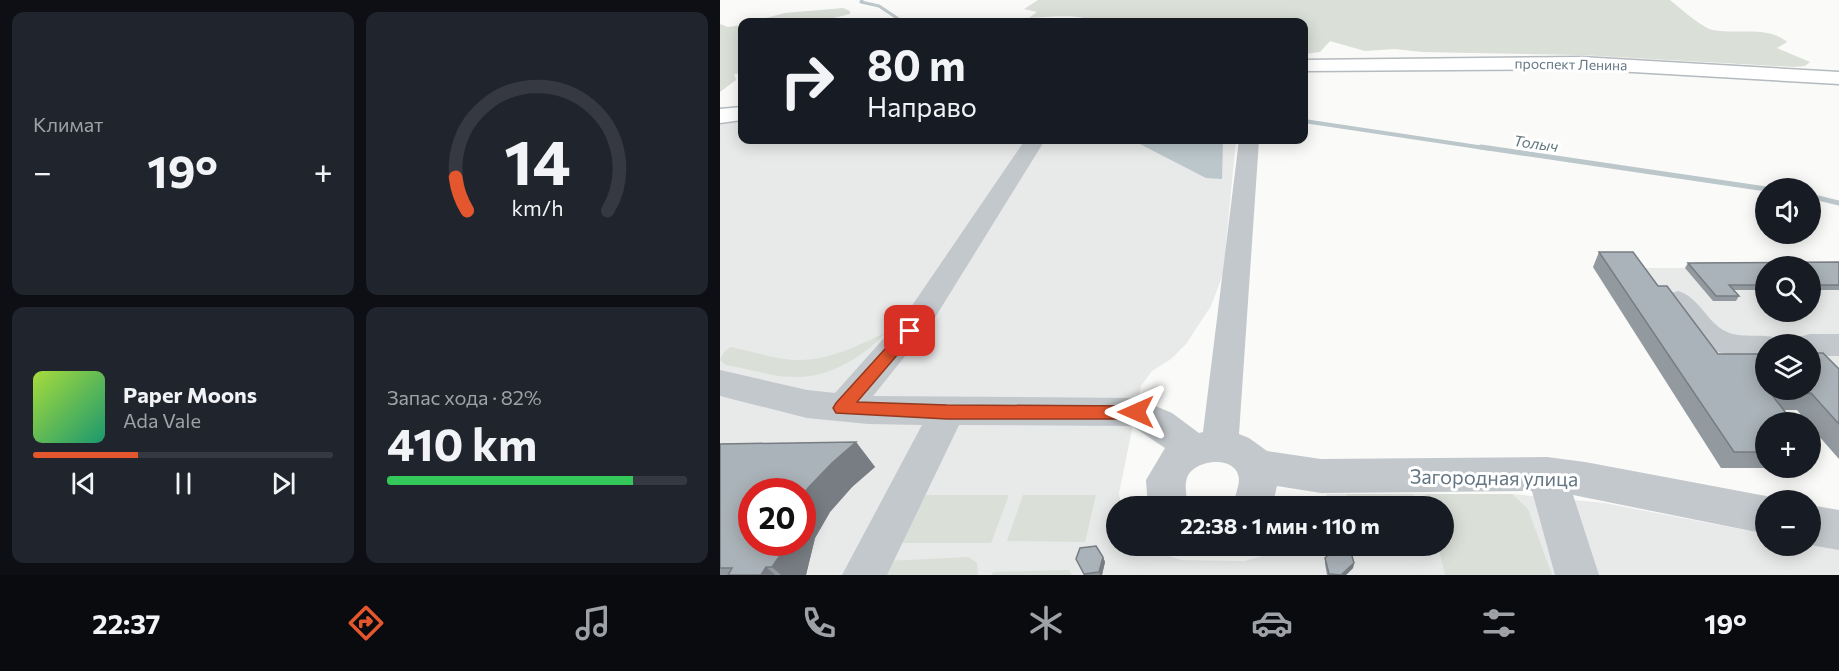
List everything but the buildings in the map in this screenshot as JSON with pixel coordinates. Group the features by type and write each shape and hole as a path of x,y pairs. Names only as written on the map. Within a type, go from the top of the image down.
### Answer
{"main road":[{"name":"проспект Ленина","path":"1308,66 1581,63 1839,78"},
{"path":"720,116 738,114"}],"street":[{"path":"842,408 920,317 1032,144"},
{"path":"1206,447 1247,144"},
{"path":"1678,301 1705,335 1716,342 1736,347 1755,346"},
{"path":"1821,345 1839,345"},
{"path":"720,383 807,404 842,408 947,412 1136,412 1206,447 1235,448 1247,455 1256,466 1260,479 1257,496"},
{"path":"864,575 947,412"},
{"path":"1164,496 1164,482 1170,469 1180,458 1206,447"},
{"name":"Загородная улица","path":"1256,466 1321,476 1547,474 1585,479 1755,513"},
{"path":"1547,474 1577,575"},
{"path":"1821,527 1839,530"}],"shaded area":[{"path":"1038,0 1670,0 1703,26 1713,30 1771,34 1787,42 1777,48 1810,62 1805,66 1794,67 1580,55 1422,52 1395,49 1365,51 1330,41 1320,52 1308,54 1308,18 1054,16 1029,18 1037,12 1024,9"},
{"path":"843,8 850,11 850,14 834,18 766,18 785,13"},
{"path":"720,24 728,27 738,26 738,74 734,74 736,80 720,92"},
{"path":"738,122 738,144 1236,144 1223,274 1211,306 1186,344 1171,359 1152,371 1141,386 1119,496 1106,496 1106,556 1169,556 1181,560 1244,561 1263,556 1454,556 1454,496 1326,496 1327,494 1512,494 1605,503 1755,532 1755,556 1821,556 1821,545 1839,548 1839,575 720,575 720,124"},
{"path":"1140,144 1223,144 1222,179 1206,178"},
{"path":"1593,268 1755,268 1755,322 1821,322 1821,268 1839,268 1839,459 1821,438 1821,412 1758,410 1759,412 1755,412 1755,434 1721,468"},
{"path":"885,333 868,349 847,363 812,376 772,375 726,365 720,360 730,347 782,359 811,359 844,351"},
{"path":"1347,494 1413,494 1413,496 1347,496"},
{"path":"1425,494 1512,494 1528,509 1552,575 1445,575 1440,556 1454,556 1454,496 1425,496"},
{"path":"922,495 1009,495 991,543 897,543"},
{"path":"1023,495 1096,495 1085,542 1007,541"},
{"path":"968,557 977,563 978,575 880,575 887,561"},
{"path":"1069,570 1072,575 992,575 993,572"}],"waterway":[{"name":"Толыч","path":"862,0 861,2 879,6 897,18"},
{"name":"Толыч","path":"1308,122 1491,149"},
{"name":"Толыч","path":"1481,147 1755,187"},
{"name":"Толыч","path":"1821,199 1839,203"}],"route":[{"path":"910,331 842,408 947,412 1136,412"}]}
